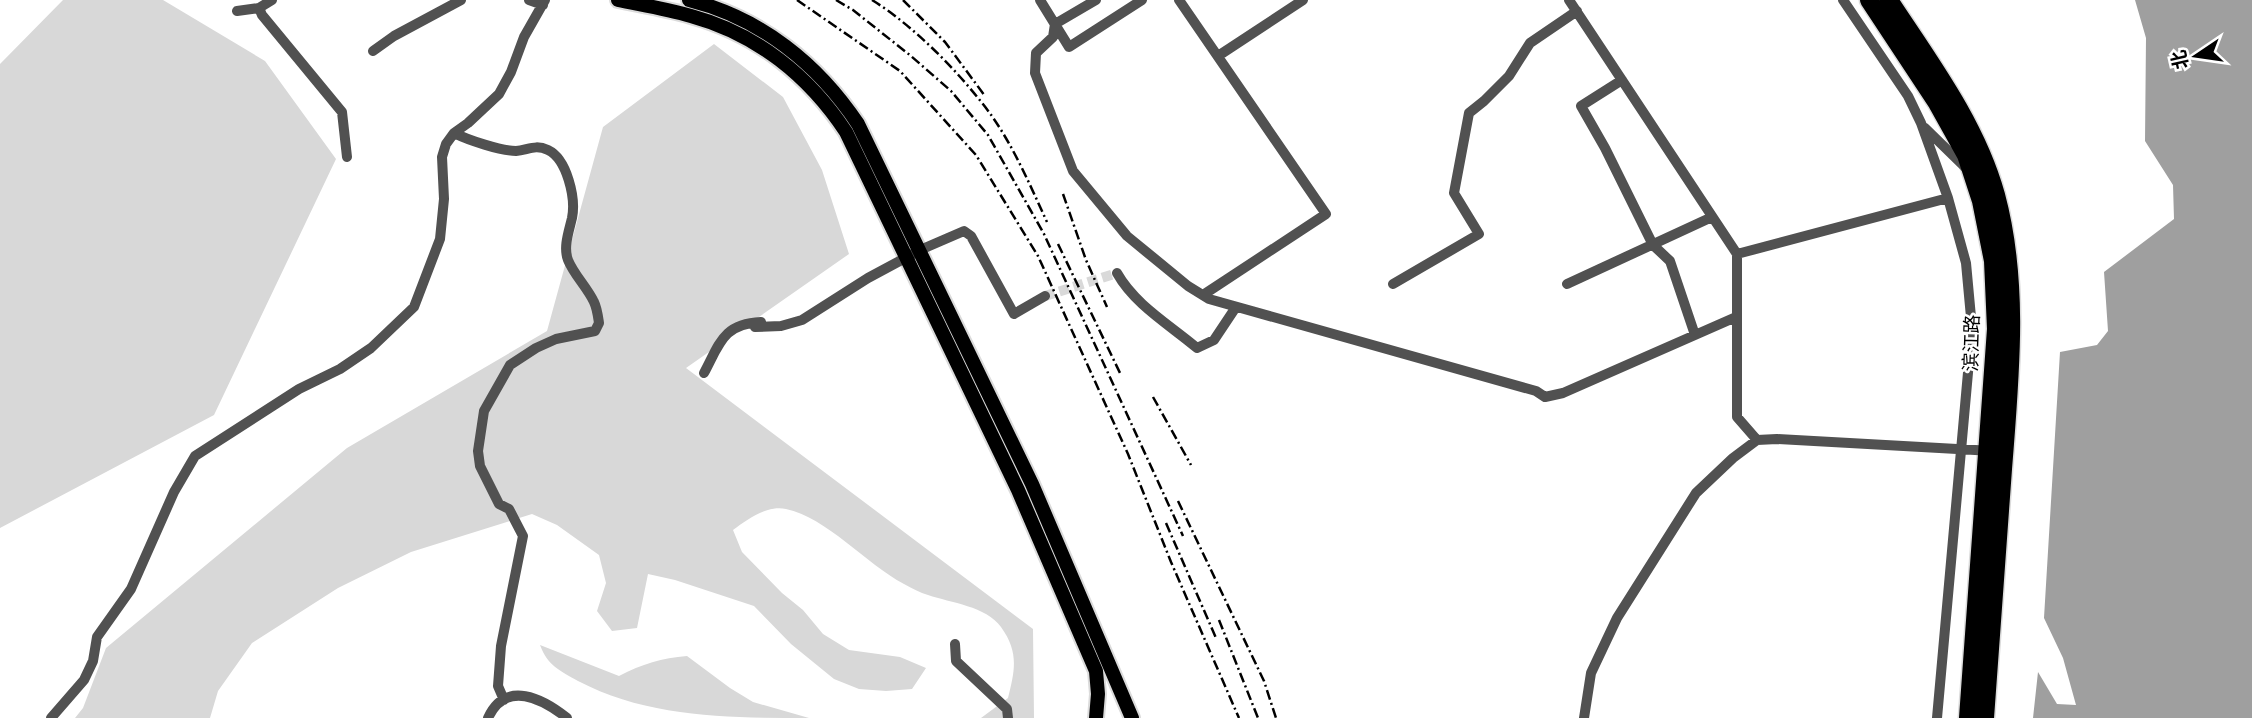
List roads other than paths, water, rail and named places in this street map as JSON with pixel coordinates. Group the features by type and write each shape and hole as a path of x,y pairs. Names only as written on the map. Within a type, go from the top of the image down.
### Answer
{"highway":[{"name":"滨江路","path":"1869,0 1937,103 1966,155 1981,201 1993,261 1996,451 1985,718"},
{"name":"滨江路","path":"1889,0 1944,84 1977,144 1995,194 2009,260 2012,333 1996,451 1968,718"}],"main road":[{"path":"618,0 678,12 718,25 752,41 798,74 824,101 846,132 914,253 1032,484 1132,718"},
{"path":"689,0 724,11 760,28 793,50 822,77 863,133 1096,671 1096,718"}],"street":[{"path":"237,10 259,8 272,0"},
{"path":"373,51 394,36 461,0"},
{"path":"51,718 84,680 93,661 97,637 131,589 174,492 195,456 299,389 340,369 371,348 414,307 440,239 444,200 442,157 446,144 454,133 499,94 524,37 544,2 529,0"},
{"path":"1040,0 1069,47 1142,0"},
{"path":"1055,24 1096,0"},
{"path":"1180,0 1326,214 1203,295"},
{"path":"1218,56 1303,0"},
{"path":"1569,0 1737,254 1737,417 1757,440"},
{"path":"1843,0 1908,96 1948,198 1966,263 1972,328 1937,718"},
{"path":"259,8 342,112 347,157"},
{"path":"1393,284 1479,234 1454,193 1469,113 1509,76 1530,43 1577,11"},
{"path":"1055,24 1053,37 1036,52 1035,73 1073,171 1127,236 1203,295 1236,307 1536,391 1545,397 1563,393 1736,317"},
{"path":"1622,80 1581,106 1653,245 1670,261 1695,335"},
{"path":"1921,124 1972,174"},
{"path":"454,133 471,141 517,151 541,147 559,160 573,203 567,236 567,258 594,302 599,323 595,331 556,339 510,365 484,411 478,450 483,475 499,504 509,509 523,536 499,665 498,686 504,700"},
{"path":"1737,254 1948,198"},
{"path":"1567,284 1712,217"},
{"path":"755,327 796,323 914,253 964,231 971,236 1014,314 1045,296"},
{"path":"1117,273 1125,287 1136,298 1197,348 1214,340 1236,307"},
{"path":"704,373 722,339 734,328 747,323 786,319 824,305"},
{"path":"1584,718 1591,673 1617,618 1696,493 1733,458 1757,440 1996,451"},
{"path":"955,644 956,661 1007,709 1008,718"},
{"path":"488,718 495,707 514,696 530,696 567,718"}],"tunnel":[{"path":"1045,296 1117,273"}],"railway":[{"path":"797,0 900,71 976,155 1038,256 1128,454 1171,562 1239,718"},
{"path":"836,0 853,10 951,91 988,135 1044,234 1183,536"},
{"path":"872,0 920,36 989,112 1028,180 1047,222"},
{"path":"903,0 945,42 985,96"},
{"path":"1063,194 1086,260 1107,307"},
{"path":"1058,244 1120,373"},
{"path":"1153,397 1191,465"},
{"path":"1178,501 1264,681 1276,718"},
{"path":"1166,523 1216,638"},
{"path":"1219,620 1258,718"}]}
